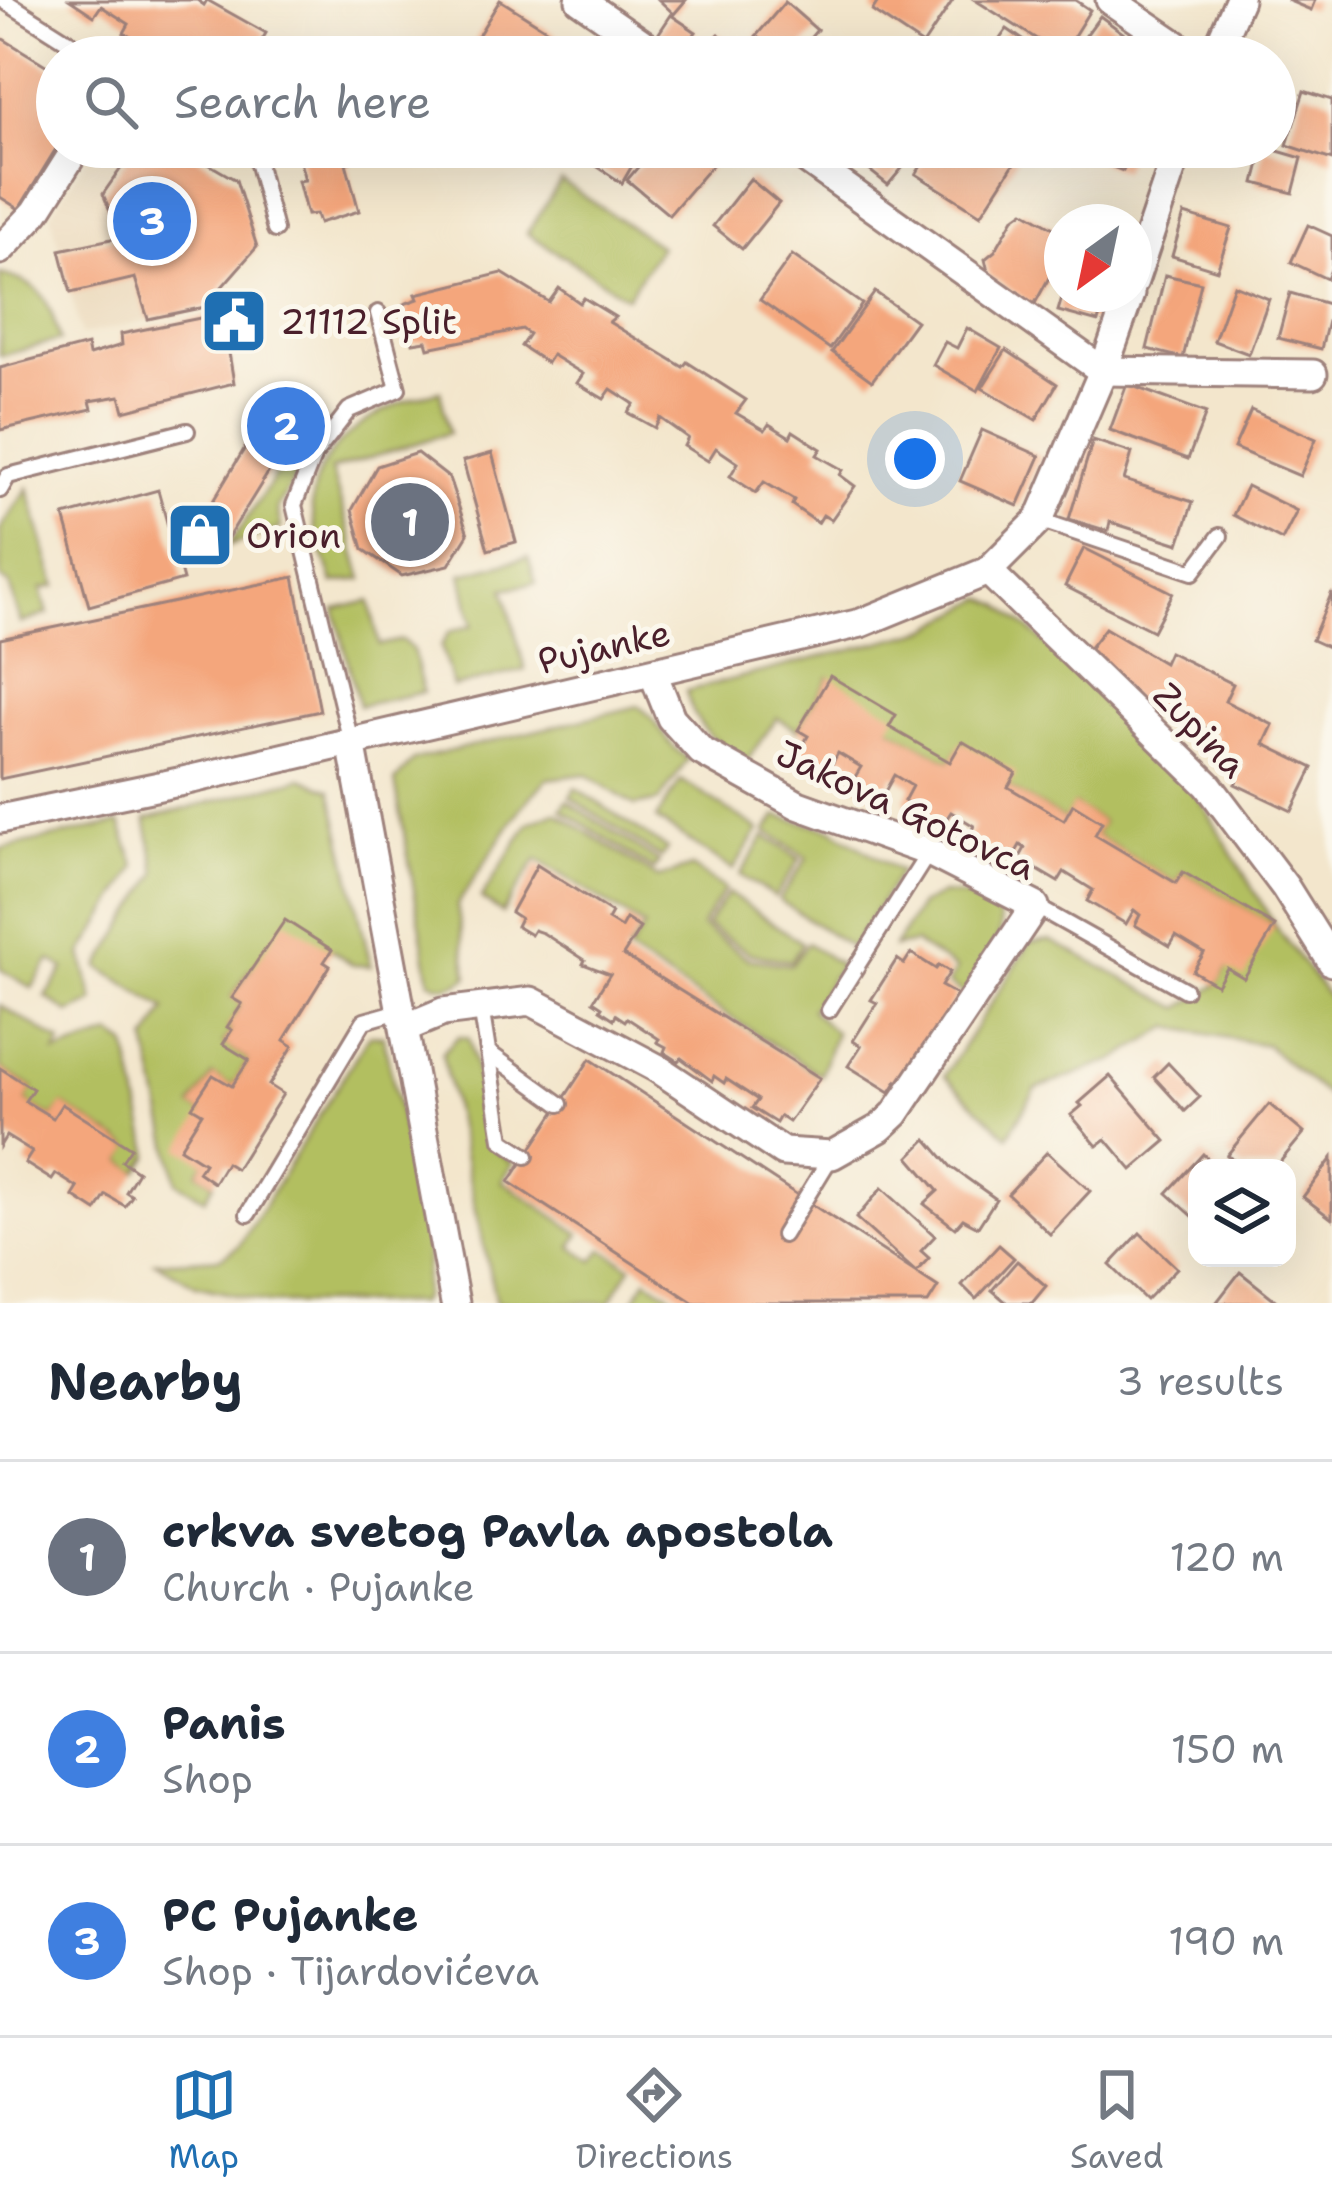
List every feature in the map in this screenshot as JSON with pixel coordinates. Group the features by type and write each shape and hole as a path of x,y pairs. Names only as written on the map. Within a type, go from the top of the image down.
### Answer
{"street":[{"path":"580,0 632,36"},
{"path":"1110,0 1163,36"},
{"path":"1223,36 1239,0"},
{"path":"2,246 36,212 64,168"},
{"path":"818,168 1102,371 1313,374"},
{"path":"1152,227 1172,168"},
{"name":"Pujanke","path":"0,819 861,623 988,571 1040,520 1123,312"},
{"name":"Zupina","path":"988,571 1208,784 1285,887 1332,962"},
{"name":"Jakova Gotovca","path":"653,673 670,718 701,751 798,805 928,852 1035,906 895,1114 832,1155"},
{"path":"351,742 455,1303"},
{"path":"405,1018 531,1001 657,1068 783,1152 832,1155"}],"lane":[{"path":"3,0 60,36"},
{"path":"259,168 275,230"},
{"path":"351,742 294,505 314,454 349,410 398,389 378,313"},
{"path":"0,490 8,476 188,431"},
{"path":"1040,520 1193,572 1220,536"},
{"path":"829,1010 928,852"},
{"path":"1035,906 1184,990"},
{"path":"481,1007 502,1140 526,1156"},
{"path":"248,1214 364,1022 405,1018"},
{"path":"488,1052 560,1104"},
{"path":"783,1235 832,1155"}],"shaded area":[{"path":"81,168 217,168 236,180 257,247 221,288 224,303 81,335 51,214"}],"green space":[{"path":"561,181 660,246 627,297 527,233"},
{"path":"0,274 36,289 52,314 60,340 0,356"},
{"path":"440,391 449,433 331,470 363,579 333,583 312,510 323,465 336,447 373,417"},
{"path":"295,445 302,466 277,508 281,528 229,546"},
{"path":"28,488 56,586 41,589 48,614 21,623 9,584 0,578 0,530"},
{"path":"528,557 536,583 504,589 525,670 453,687 441,646 449,632 473,625 462,574"},
{"path":"984,598 1001,605 1094,685 1195,791 1275,926 1332,1002 1332,1100 1266,1045 1170,1027 1115,1060 1036,1089 1008,1136 944,1076 1030,943 1050,940 1180,1008 1216,985 1227,968 1274,926 1183,872 1176,883 1095,835 1102,822 1074,805 1064,820 1008,787 963,742 950,762 889,727 829,677 798,730 777,718 746,762 707,733 694,715 686,691 927,630"},
{"path":"370,601 379,645 402,640 413,650 423,692 359,706 335,609"},
{"path":"638,706 688,759 659,801 635,806 586,774 547,779 520,809 457,905 468,977 449,985 430,981 395,782 413,760"},
{"path":"302,778 331,790 371,966 353,965 332,950 250,969 232,997 242,1004 223,1043 249,1060 232,1086 212,1075 192,1106 202,1113 204,1163 198,1172 214,1183 205,1199 177,1182 147,1041 166,1009 99,967 157,873 146,819"},
{"path":"681,780 759,830 733,870 656,819"},
{"path":"576,788 667,849 661,858 570,797"},
{"path":"567,801 659,862 653,870 561,809"},
{"path":"556,812 658,878 692,867 725,889 701,926 749,959 791,965 807,943 840,965 811,1010 835,1032 821,1075 628,952 644,927 537,859 502,913 481,898 529,823"},
{"path":"777,816 832,829 900,872 852,948 779,900 807,858 766,831"},
{"path":"120,823 136,867 82,954 94,1002 69,1013 46,997 64,969 50,960 32,988 0,969 0,849"},
{"path":"765,836 800,859 775,897 740,875"},
{"path":"728,893 802,943 791,961 751,954 706,925"},
{"path":"942,894 970,898 998,915 997,943 967,996 948,984 956,969 915,943 894,947 920,905"},
{"path":"0,1005 61,1042 56,1053 112,1035 127,1045 150,1155 138,1172 122,1161 130,1147 63,1105 53,1118 25,1101 33,1088 0,1068"},
{"path":"369,1035 383,1036 428,1241 419,1303 269,1303 196,1286 155,1262 220,1258 239,1246"},
{"path":"459,1036 469,1038 493,1148 513,1163 502,1181 580,1234 572,1247 594,1261 603,1249 631,1267 609,1303 496,1303 442,1053"},
{"path":"647,1279 684,1303 632,1303"}],"building":[{"path":"70,0 197,0 204,5 207,0 266,33 129,36 124,33 129,24 101,6 94,16"},
{"path":"500,0 557,36 478,36"},
{"path":"659,0 686,0 674,14"},
{"path":"879,0 953,0 929,36 910,36 872,11"},
{"path":"975,0 1075,0 1090,10 1074,36 1032,36"},
{"path":"1287,0 1315,0 1311,10"},
{"path":"785,2 817,30 812,36 756,36"},
{"path":"671,15 696,32 693,36 657,36"},
{"path":"1100,16 1127,36 1085,36"},
{"path":"0,37 36,59 36,168 44,168 19,209 0,197"},
{"path":"1304,91 1332,100 1332,160 1296,148 1296,116"},
{"path":"1296,156 1302,158 1293,193 1255,183 1259,168 1296,168"},
{"path":"121,168 215,168 236,180 257,247 221,288 224,303 148,319 135,278 71,293 60,250 121,237 103,194"},
{"path":"302,168 347,168 359,211 319,223 316,214 307,215 298,181 305,180"},
{"path":"600,168 631,168 622,183"},
{"path":"637,168 710,168 669,215 627,180"},
{"path":"867,168 902,168 888,185"},
{"path":"920,168 1011,168 981,215 916,174"},
{"path":"750,179 779,203 742,249 713,226"},
{"path":"1024,211 1044,223 1044,287 1034,305 989,275 985,259"},
{"path":"1184,214 1231,228 1217,270 1172,256"},
{"path":"1308,225 1332,236 1327,279 1291,262"},
{"path":"792,255 862,304 830,349 760,300"},
{"path":"502,273 549,302 559,288 580,303 584,298 615,317 609,322 683,367 687,362 746,400 736,413 765,430 769,424 790,437 793,431 821,449 817,455 843,470 840,475 855,486 831,520 823,515 818,523 792,505 794,500 764,482 756,493 730,476 738,463 716,448 708,461 684,446 688,438 660,418 655,428 628,413 634,404 611,389 604,399 577,383 583,374 552,355 547,363 521,346 529,334 522,329 428,348 426,341 413,343 404,304 418,299 416,294"},
{"path":"1165,275 1201,283 1183,358 1147,349"},
{"path":"1234,285 1269,299 1249,354 1214,341"},
{"path":"875,292 916,321 872,381 832,352"},
{"path":"1290,293 1332,305 1321,349 1278,338"},
{"path":"1062,312 1101,312 1098,322"},
{"path":"210,316 216,344 227,341 234,383 124,411 120,396 90,401 92,409 0,430 0,368 87,345 89,355 122,345 121,334"},
{"path":"967,328 1001,348 978,391 933,365 945,342 957,348"},
{"path":"1006,350 1057,384 1036,420 982,388"},
{"path":"1127,384 1206,413 1188,459 1110,430"},
{"path":"297,407 305,413 216,557 207,559 195,552 192,536 264,416"},
{"path":"1251,410 1316,439 1300,476 1234,448"},
{"path":"982,430 1040,456 1018,506 960,481"},
{"path":"1093,440 1132,453 1124,480 1193,502 1179,544 1110,522 1108,531 1069,519"},
{"path":"417,453 449,478 468,534 449,565 402,576 363,549 352,510 377,466"},
{"path":"492,453 516,542 488,550 463,461"},
{"path":"1247,486 1297,511 1282,540 1233,515"},
{"path":"158,490 183,580 89,606 64,516"},
{"path":"1084,548 1173,593 1153,631 1065,586"},
{"path":"294,577 320,711 0,779 0,639"},
{"path":"1332,592 1332,649 1312,640"},
{"path":"1105,628 1164,663 1169,652 1233,684 1225,701 1273,725 1264,744 1313,768 1292,811 1235,784 1245,763 1210,746 1216,733 1146,701 1141,708 1085,654"},
{"path":"830,676 896,715 889,727 950,762 962,741 1016,773 1008,787 1064,820 1073,804 1102,822 1095,835 1176,883 1183,872 1275,926 1244,978 1227,968 1217,985 1193,971 1204,953 1176,936 1170,946 1135,925 1140,915 1134,910 1126,924 1087,901 1093,890 1064,872 1058,882 1019,859 1025,848 1020,845 1011,861 968,836 974,826 951,812 943,824 904,801 912,786 894,775 881,799 852,782 861,767 838,753 827,773 797,755 808,736 798,730"},
{"path":"537,865 612,913 608,920 621,928 626,919 640,928 623,955 820,1078 789,1122 780,1116 776,1123 752,1108 758,1100 726,1079 724,1083 714,1076 712,1081 681,1058 678,1061 664,1052 666,1047 659,1039 627,1018 616,1015 614,1019 600,1010 593,1001 610,974 583,964 585,960 543,933 534,930 531,935 516,926 520,918 511,912"},
{"path":"285,920 332,950 324,962 330,966 284,1040 293,1046 269,1085 283,1094 236,1169 226,1163 214,1183 198,1172 204,1163 180,1148 202,1113 192,1107 213,1075 232,1086 249,1060 223,1044 232,1030 227,1027 242,1004 232,998"},
{"path":"911,953 950,972 941,986 957,995 901,1085 897,1081 890,1092 848,1066 861,1046 853,1041 877,1003 871,1000 897,959 904,964"},
{"path":"590,1059 938,1287 928,1303 694,1303 509,1182"},
{"path":"1168,1063 1200,1097 1185,1111 1154,1077"},
{"path":"0,1068 33,1089 25,1101 53,1118 62,1104 131,1148 122,1161 138,1172 126,1192 132,1196 125,1206 106,1195 96,1211 73,1196 78,1188 56,1174 52,1180 25,1163 32,1152 6,1136 0,1146"},
{"path":"1110,1076 1166,1141 1132,1170 1106,1139 1097,1146 1071,1115"},
{"path":"1269,1104 1304,1133 1282,1159 1232,1159 1227,1155"},
{"path":"927,1139 951,1167 996,1199 978,1227 963,1219 955,1228 924,1204 938,1191 909,1157"},
{"path":"1047,1152 1090,1191 1050,1234 1008,1194"},
{"path":"1332,1158 1332,1219 1303,1197"},
{"path":"1188,1170 1188,1212 1167,1193"},
{"path":"882,1188 935,1236 921,1251 929,1258 916,1272 856,1218"},
{"path":"1140,1233 1177,1268 1146,1300 1110,1265"},
{"path":"999,1245 1014,1258 976,1299 962,1285"},
{"path":"1017,1261 1046,1286 1032,1303 1007,1303 992,1290"},
{"path":"1240,1272 1279,1303 1216,1303"}],"place":[{"name":"PC Pujanke","path":"152,221"},
{"name":"21112 Split","path":"234,321"},
{"name":"Panis","path":"286,426"},
{"name":"crkva svetog Pavla apostola","path":"410,522"},
{"name":"Orion","path":"200,535"}]}
